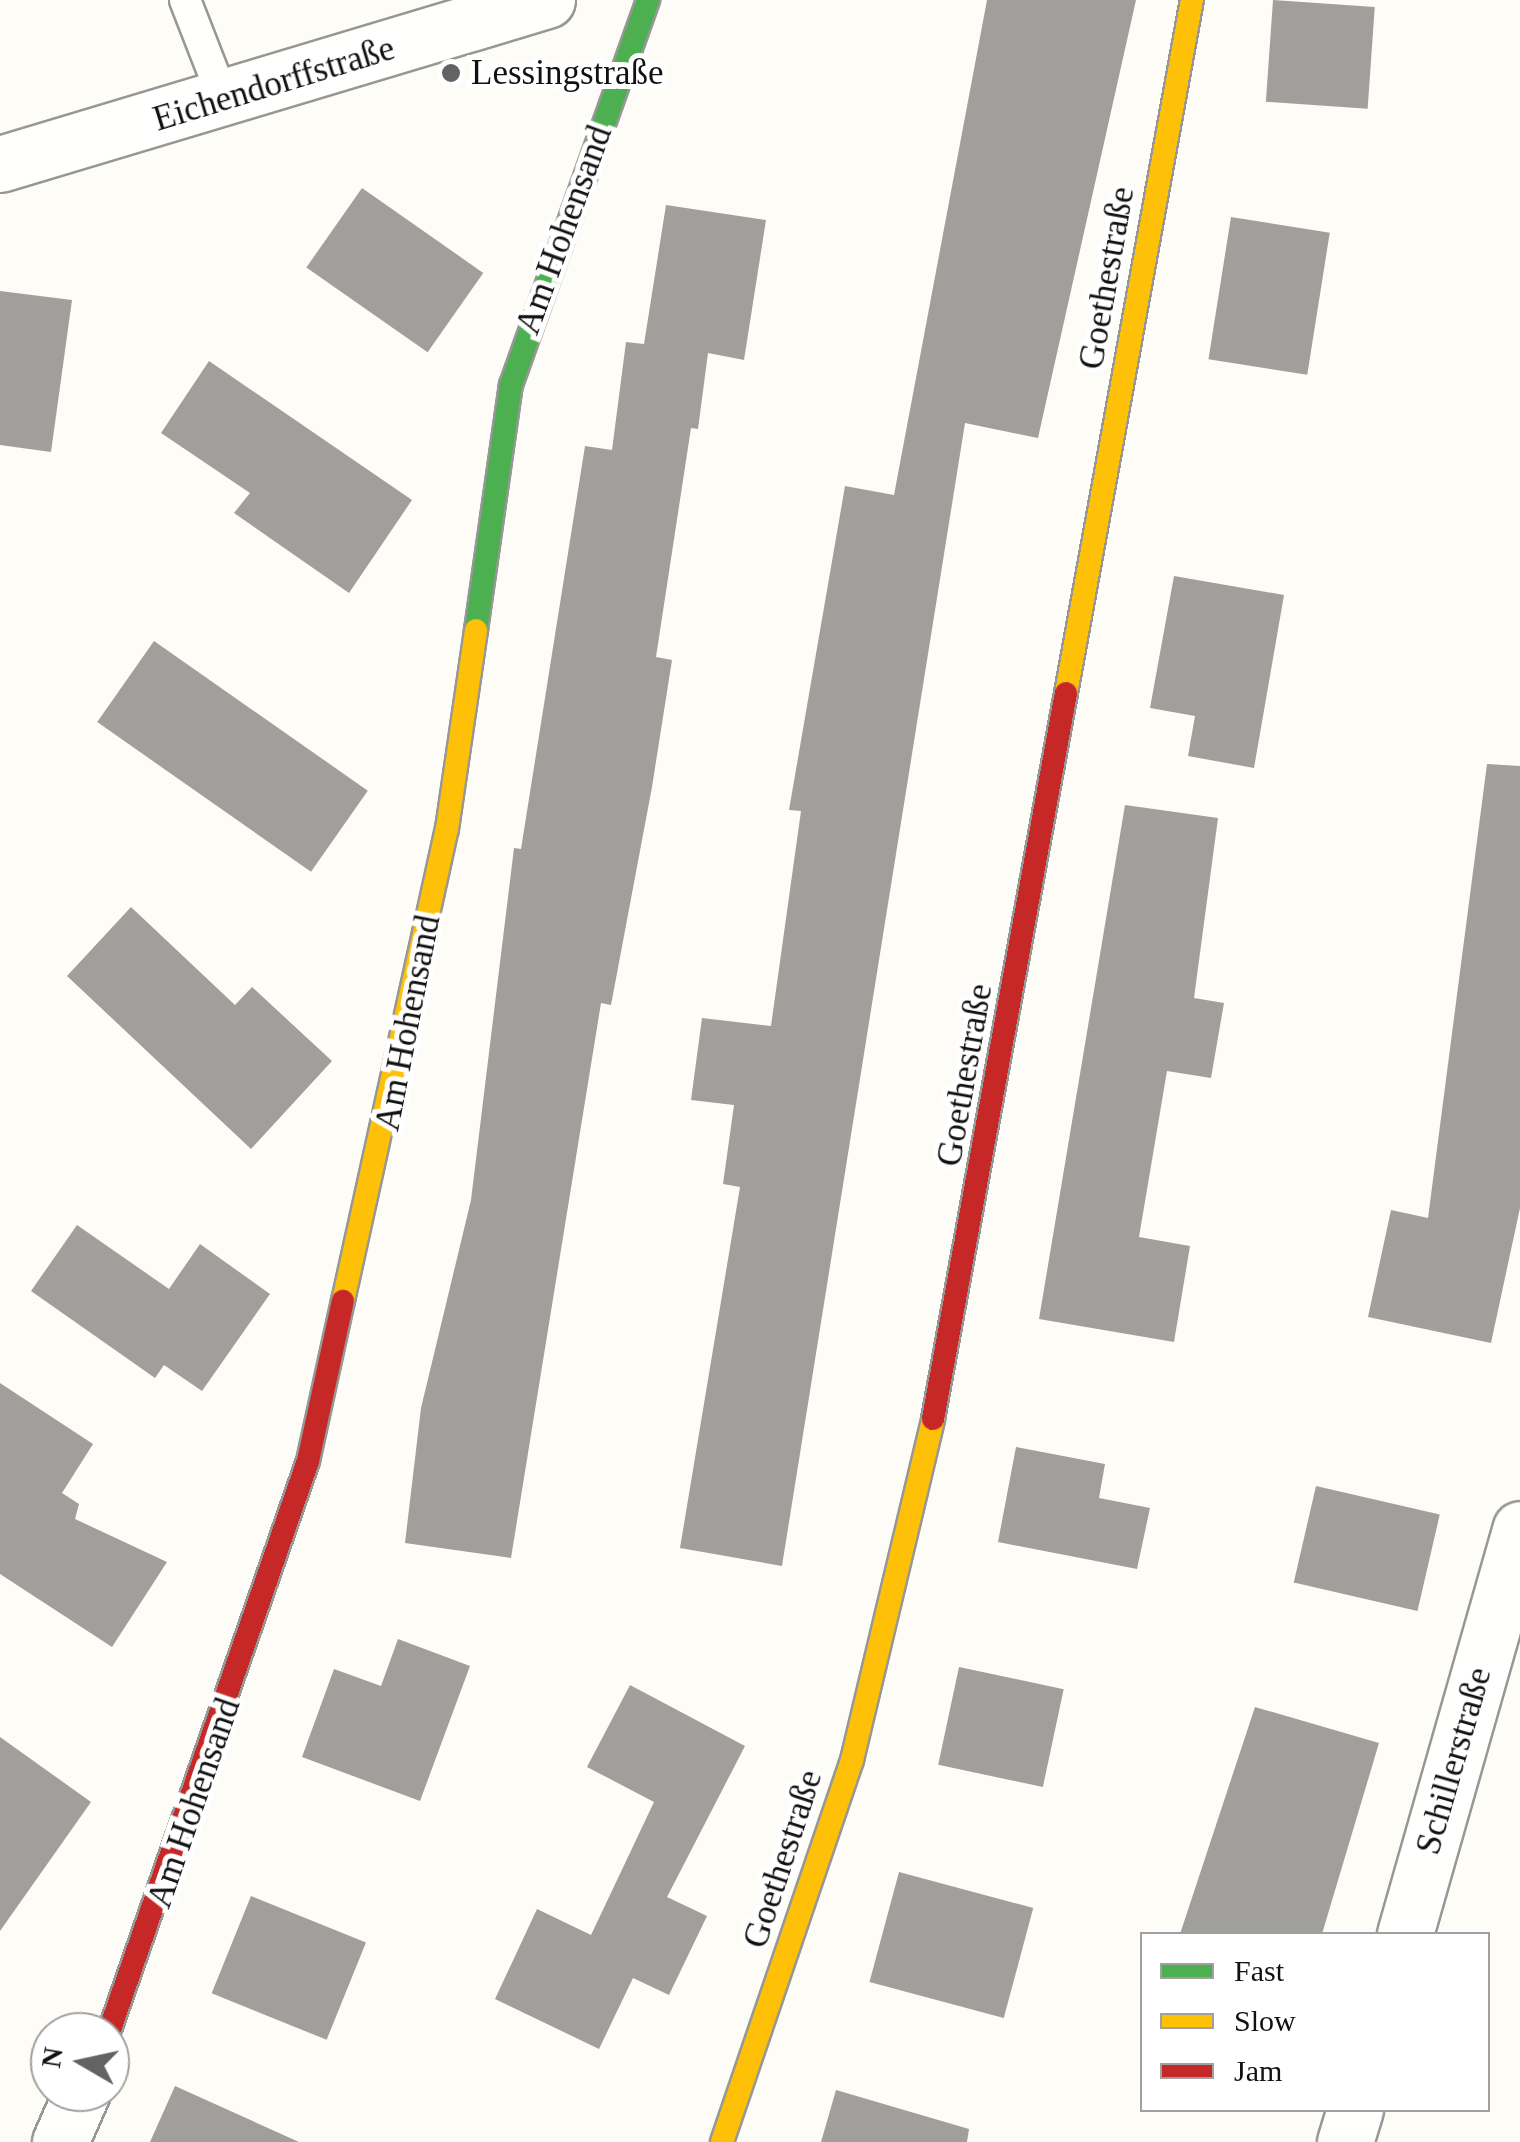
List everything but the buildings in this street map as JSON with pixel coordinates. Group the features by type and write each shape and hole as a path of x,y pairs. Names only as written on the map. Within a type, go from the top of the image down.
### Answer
{"street":[{"name":"Eichendorffstraße","path":"0,164 224,100 547,0"},
{"name":"Am Hohensand","path":"115,2012 308,1461 447,828 511,384 648,0"},
{"name":"Goethestraße","path":"722,2142 852,1760 913,1530 1192,0"},
{"name":"Schillerstraße","path":"1405,1932 1520,1529"},
{"path":"60,2142 73,2112"},
{"path":"1346,2142 1354,2112"}],"lane":[{"path":"185,0 224,100"}],"traffic: fast":[{"path":"476,630 511,385 648,0"}],"traffic: slow":[{"path":"1066,693 1192,0"},
{"path":"343,1301 447,829 476,630"},
{"path":"722,2142 852,1760 933,1419"}],"traffic: jam":[{"path":"933,1419 1066,693"},
{"path":"116,2012 308,1461 343,1301"}],"place":[{"name":"Lessingstraße","path":"451,73"}]}
